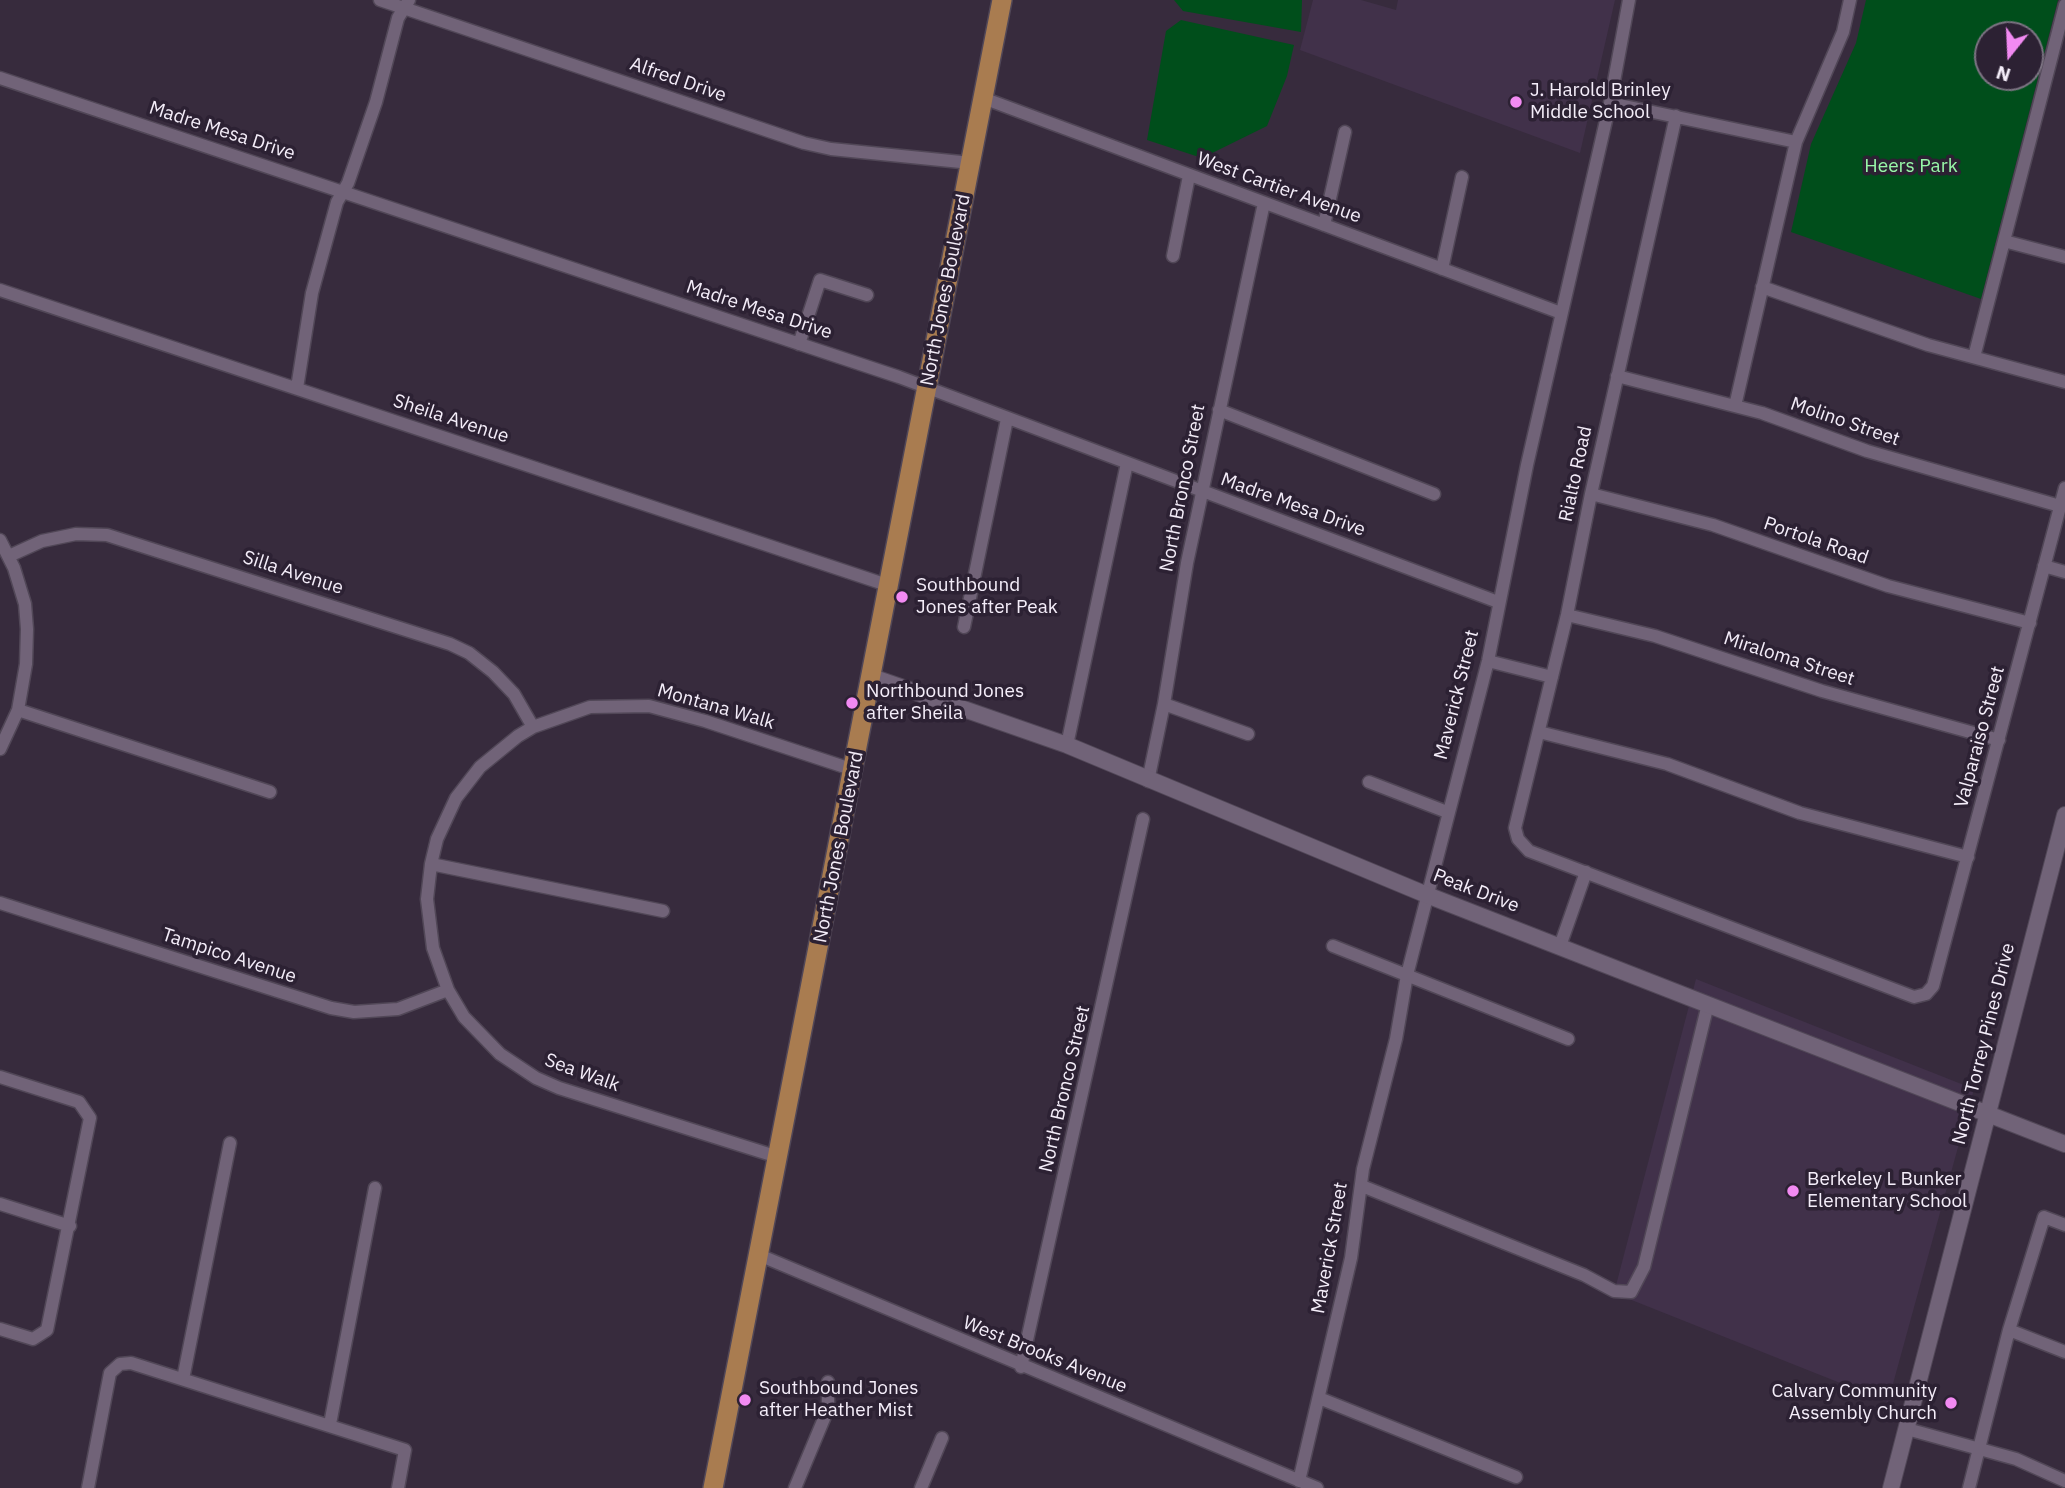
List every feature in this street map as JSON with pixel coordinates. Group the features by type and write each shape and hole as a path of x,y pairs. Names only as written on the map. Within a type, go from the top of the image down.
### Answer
{"main road":[{"name":"North Jones Boulevard","path":"713,1488 1002,0"}],"street":[{"name":"Alfred Drive","path":"380,0 407,4 804,143 831,149 971,163"},
{"name":"Maverick Street","path":"1299,1481 1357,1227 1363,1169 1395,1039 1407,975 1488,661 1561,313 1610,103 1629,0"},
{"path":"1735,406 1796,142 1843,32 1850,0"},
{"path":"297,388 312,293 337,202 376,102 398,18 407,4"},
{"path":"1974,357 2065,5"},
{"name":"Madre Mesa Drive","path":"0,78 927,388 1499,602"},
{"name":"West Cartier Avenue","path":"983,98 1561,313"},
{"path":"1610,103 1796,142"},
{"name":"Rialto Road","path":"1586,872 1529,851 1518,839 1516,828 1567,615 1591,494 1676,116"},
{"path":"1324,225 1345,132"},
{"path":"1173,256 1189,176"},
{"path":"1442,269 1462,177"},
{"name":"North Bronco Street","path":"1148,781 1164,704 1187,563 1264,204"},
{"path":"2004,241 2065,257"},
{"path":"799,344 820,280 867,295"},
{"path":"1762,286 1928,345 2065,382"},
{"name":"Sheila Avenue","path":"0,290 890,586"},
{"name":"Molino Street","path":"1618,376 1735,406 1880,456 2060,506"},
{"path":"1219,410 1434,494"},
{"path":"964,627 1007,419"},
{"path":"1067,745 1127,463"},
{"name":"Valparaiso Street","path":"1586,872 1914,997 1926,994 1933,986 2065,488"},
{"name":"Portola Road","path":"1591,494 1713,525 1888,586 2030,622"},
{"name":"Silla Avenue","path":"9,556 42,541 76,534 107,535 450,644 469,653 493,672 514,694 533,727"},
{"path":"0,540 9,556 25,604 27,629 26,664 18,710 0,749"},
{"path":"2044,566 2065,572"},
{"name":"Miraloma Street","path":"1567,615 1655,636 1834,695 1999,740"},
{"path":"1488,661 1552,677"},
{"name":"Peak Drive","path":"872,677 1067,745 1427,895 2065,1144"},
{"path":"1164,704 1248,734"},
{"name":"Montana Walk","path":"431,864 437,839 456,798 480,768 533,727 590,707 649,706 705,721 854,771"},
{"path":"18,710 270,792"},
{"path":"1539,732 1667,764 1800,814 1968,857"},
{"path":"1369,782 1447,812"},
{"name":"North Torrey Pines Drive","path":"1891,1488 2065,815"},
{"name":"North Bronco Street","path":"1021,1367 1143,819"},
{"path":"431,864 663,911"},
{"name":"Sea Walk","path":"431,864 426,899 431,936 448,990 464,1017 500,1054 536,1078 778,1157"},
{"path":"1560,946 1586,872"},
{"name":"Tampico Avenue","path":"0,903 331,1008 354,1012 398,1009 448,990"},
{"path":"1333,946 1568,1039"},
{"path":"1362,1186 1584,1275 1614,1291 1631,1292 1644,1267 1708,1004"},
{"path":"0,1077 79,1102 87,1109 90,1118 52,1318 47,1330 33,1339 0,1329"},
{"path":"183,1379 230,1143"},
{"path":"330,1424 375,1188"},
{"path":"0,1204 70,1226"},
{"path":"1969,1488 2010,1330 2044,1217 2065,1225"},
{"name":"West Brooks Avenue","path":"759,1255 1021,1367 1317,1488"},
{"path":"2010,1330 2065,1352"},
{"path":"88,1488 113,1367 131,1363 405,1450 398,1488"},
{"path":"795,1488 828,1409 828,1382"},
{"path":"1319,1398 1516,1477"},
{"path":"1907,1429 1979,1447 2065,1481"},
{"path":"921,1488 942,1438"}],"shaded area":[{"name":"J. Harold Brinley Middle School","path":"1313,0 1361,0 1396,10 1398,0 1615,0 1580,153 1300,50"},
{"name":"Berkeley L Bunker Elementary School","path":"1696,979 1974,1089 1888,1402 1614,1293"}],"green space":[{"path":"1174,0 1302,0 1301,32 1183,11"},
{"name":"Heers Park","path":"1866,0 2058,0 2044,54 2044,21 1974,21 1974,91 2035,91 1981,299 1791,232 1811,144 1856,43"},
{"path":"1181,20 1294,45 1287,76 1267,126 1202,158 1147,140 1166,31"}],"place":[{"name":"J. Harold Brinley Middle School","path":"1516,102"},
{"name":"Southbound Jones after Peak","path":"902,597"},
{"name":"Northbound Jones after Sheila","path":"852,703"},
{"name":"Berkeley L Bunker Elementary School","path":"1793,1191"},
{"name":"Southbound Jones after Heather Mist","path":"745,1400"},
{"name":"Calvary Community Assembly Church","path":"1951,1403"}]}
